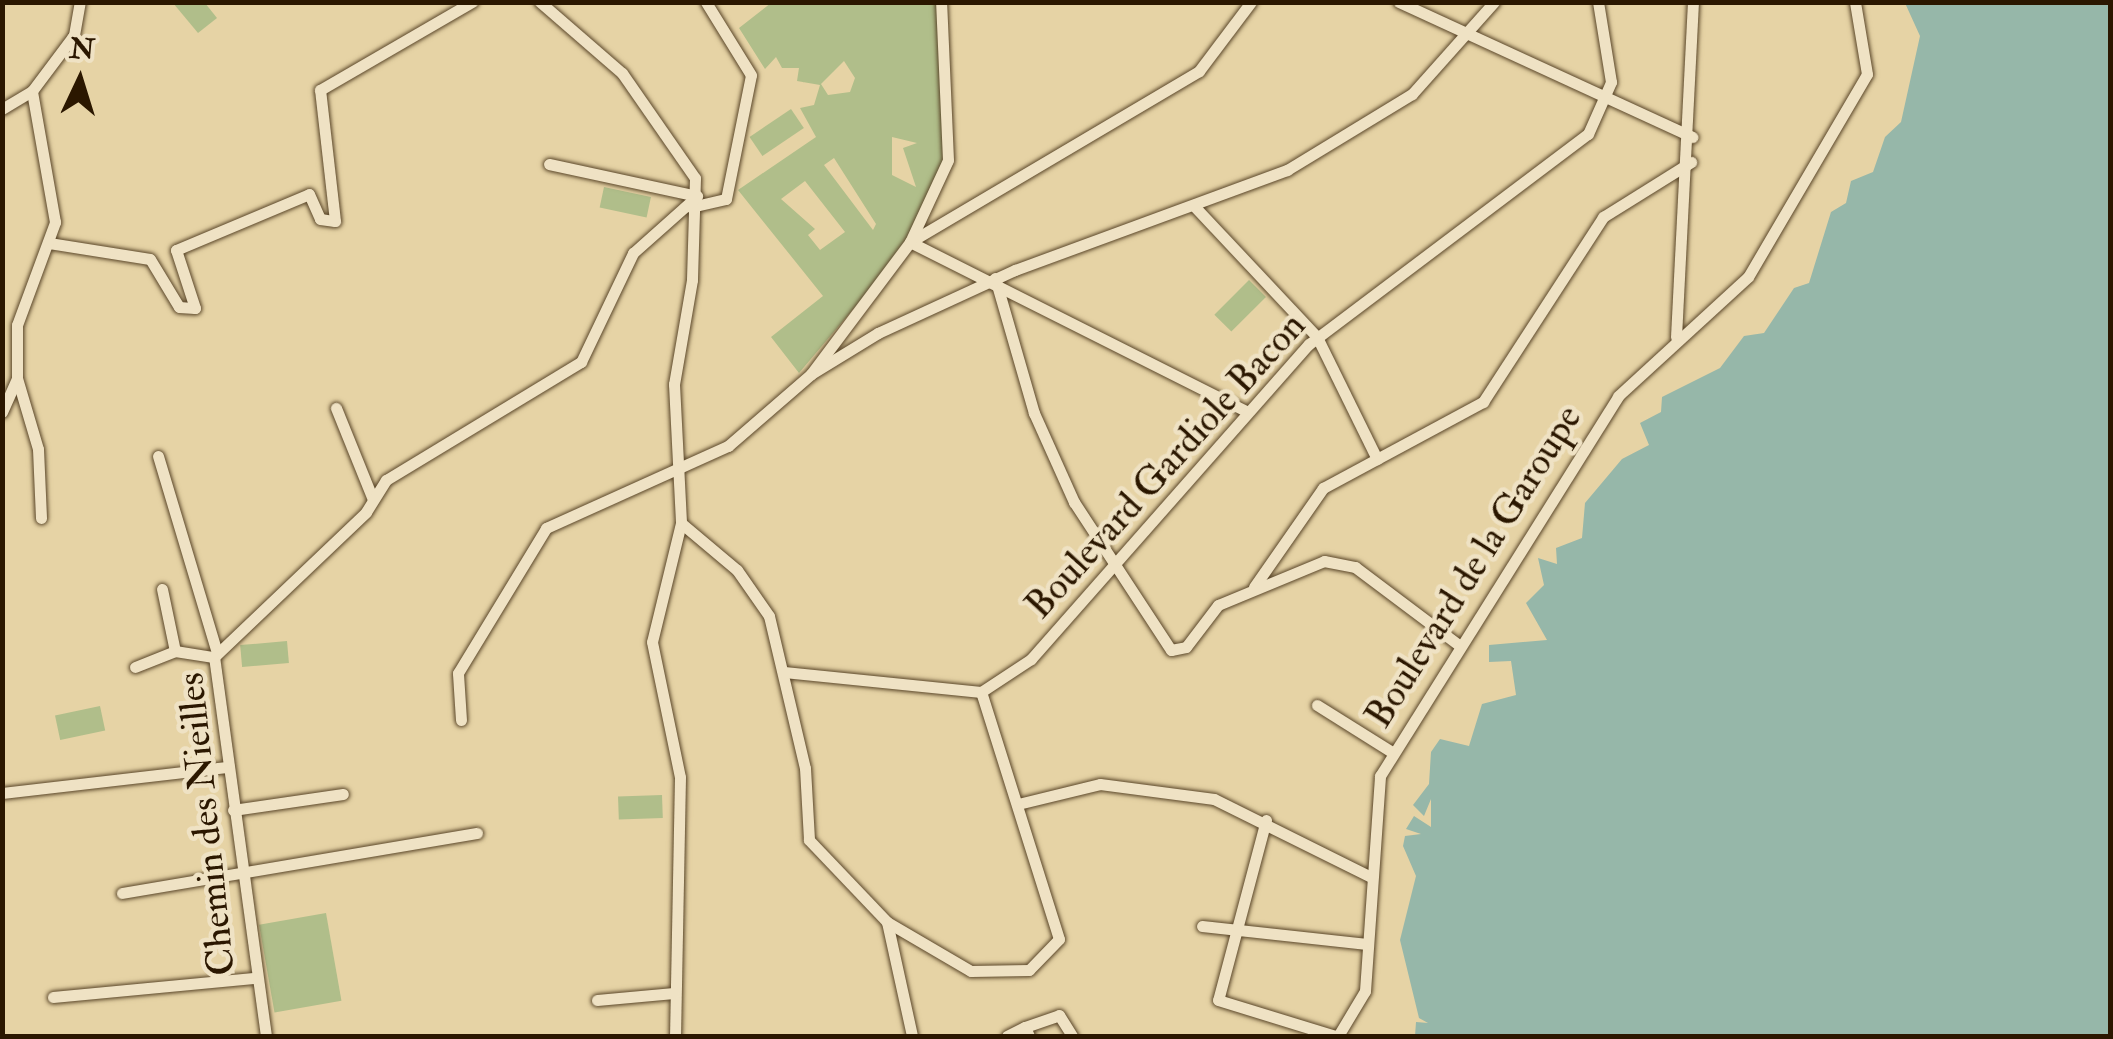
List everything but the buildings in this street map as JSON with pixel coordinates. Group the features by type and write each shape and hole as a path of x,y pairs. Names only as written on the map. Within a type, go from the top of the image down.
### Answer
{"street":[{"path":"2,109 32,92 74,35 80,2"},
{"path":"48,243 150,259 179,307 195,308 176,250 308,194 320,219 334,221 320,90 472,2"},
{"path":"540,2 622,73 668,129 696,201 674,384 681,523 652,642 680,777 675,1036"},
{"name":"Chemin des Nieilles","path":"266,1036 253,978 216,655 372,497 581,362 633,252 672,211 696,201 726,199 750,75 706,2"},
{"path":"461,720 458,674 546,528 754,429 811,374 910,242 951,144 941,2"},
{"path":"910,242 1199,71 1251,2"},
{"path":"1399,2 1692,137"},
{"path":"811,374 996,278 1287,170 1412,94 1494,2"},
{"path":"1598,2 1610,58 1606,100"},
{"path":"1676,337 1691,162 1693,2"},
{"name":"Boulevard de la Garoupe","path":"1336,1036 1365,991 1372,801 1392,752 1618,396 1676,337 1748,277 1867,74 1854,2"},
{"path":"32,92 54,207 48,243 17,325 18,378 38,448 41,518"},
{"name":"Boulevard Gardiole Bacon","path":"981,692 1032,660 1317,337 1588,134 1606,100"},
{"path":"1254,587 1307,503 1377,459 1484,402 1603,217 1691,162"},
{"path":"550,164 696,201"},
{"path":"1195,206 1317,337 1377,459"},
{"path":"910,242 996,278 1248,412"},
{"path":"996,278 1034,413 1074,502 1116,561 1170,650 1186,647 1205,616 1254,587 1338,562 1460,644"},
{"path":"2,412 18,378"},
{"path":"336,408 372,497"},
{"path":"135,668 174,651 216,655 158,456"},
{"path":"681,523 757,595 784,672 813,850 887,922 971,971 1029,970 1061,931 981,692 784,672"},
{"path":"162,589 174,651"},
{"path":"1317,705 1392,752"},
{"path":"2,794 227,768"},
{"path":"1018,804 1100,784 1214,798 1266,820 1371,877"},
{"path":"233,810 343,794"},
{"path":"1266,820 1218,1000 1336,1036"},
{"path":"122,893 477,833"},
{"path":"887,922 912,1036"},
{"path":"1202,926 1366,944"},
{"path":"53,997 253,978"},
{"path":"597,1000 674,993"},
{"path":"1007,1036 1026,1032 1059,1014 1072,1036"}],"green space":[{"path":"173,3 205,3 217,18 198,33"},
{"path":"771,3 941,3 951,143 910,242 799,373 771,337 823,296 738,190 816,137 800,108 814,105 820,85 797,81 799,68 782,68 776,57 765,69 739,28","holes":["844,61 855,78 850,92 828,95 821,84","892,137 917,143 903,148 916,187 892,175","834,158 876,224 873,230 824,165","805,181 845,232 820,250 808,235 815,229 781,199"]},
{"path":"791,109 804,128 762,156 750,137"},
{"path":"604,187 651,197 647,218 600,208"},
{"path":"1249,280 1266,297 1231,332 1214,315"},
{"path":"287,641 289,663 242,667 240,645"},
{"path":"100,706 105,730 60,740 55,716"},
{"path":"662,795 663,818 619,820 618,797"},
{"path":"326,913 341,1001 274,1012 259,925"}],"shaded area":[{"path":"1905,3 2110,3 2110,1036 1415,1036 1416,1022 1428,1023 1419,1018 1400,940 1416,876 1403,846 1405,836 1421,834 1406,829 1414,816 1431,827 1431,799 1424,816 1413,805 1429,784 1431,752 1440,739 1469,746 1482,704 1516,695 1511,661 1489,662 1489,645 1547,640 1526,603 1544,585 1538,558 1557,564 1556,548 1582,538 1585,503 1622,459 1649,445 1640,423 1661,412 1662,397 1720,368 1744,336 1764,333 1794,288 1809,283 1831,212 1846,203 1851,181 1873,172 1885,137 1901,122 1920,36"}]}
